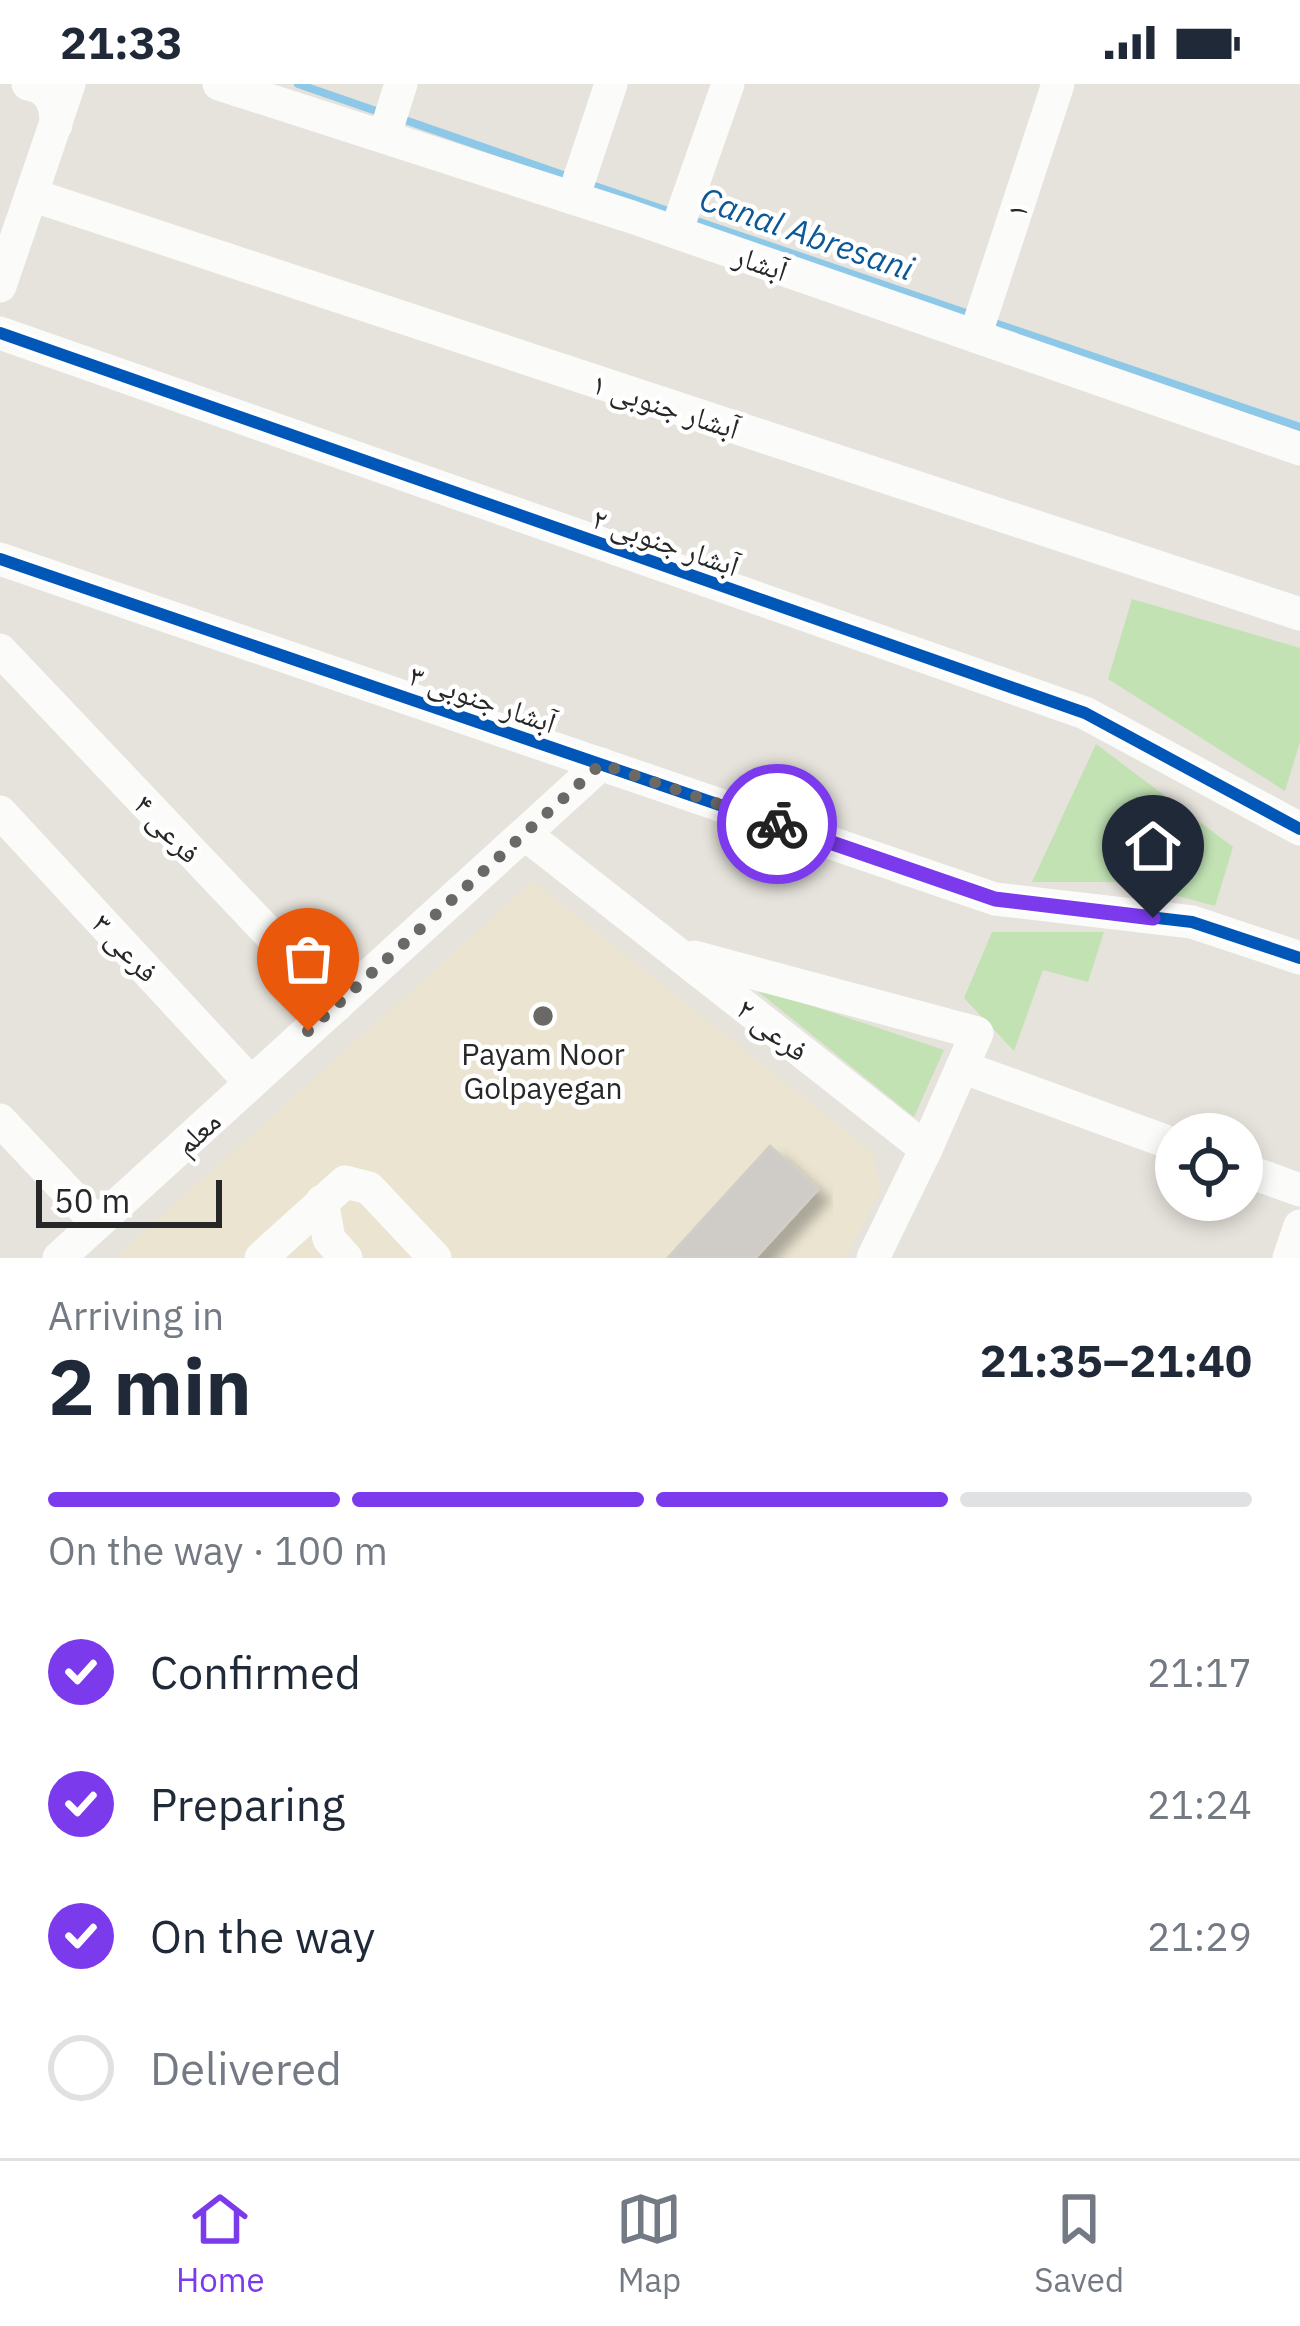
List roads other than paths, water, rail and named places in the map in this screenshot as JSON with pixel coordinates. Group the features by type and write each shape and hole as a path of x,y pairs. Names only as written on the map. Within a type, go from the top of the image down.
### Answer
{"street":[{"path":"0,94 17,84"},
{"path":"28,84 49,94 56,108 56,125"},
{"path":"0,286 69,84"},
{"name":"آبشار","path":"218,84 676,232 1300,449"},
{"path":"384,137 401,84"},
{"path":"573,198 611,84"},
{"path":"676,232 728,84"},
{"name":"۱","path":"975,336 1058,84"},
{"name":"آبشار جنوبی ۱","path":"32,195 1300,614"},
{"name":"آبشار جنوبی ۲","path":"0,333 1084,713 1300,829"},
{"name":"آبشار جنوبی ۳","path":"0,559 995,899 1192,922 1300,958"},
{"name":"فرعی ۴","path":"0,650 337,1005"},
{"name":"معلم","path":"59,1258 601,764"},
{"name":"فرعی ۳","path":"0,812 251,1083"},
{"name":"فرعی ۲","path":"525,834 926,1149"},
{"path":"676,952 976,1034 873,1258"},
{"path":"962,1067 1155,1137"},
{"path":"0,1120 97,1223"},
{"path":"1263,1177 1300,1190"},
{"path":"261,1258 345,1182 369,1188 435,1258"},
{"path":"322,1201 328,1238 346,1258"},
{"path":"1289,1258 1300,1226"}],"waterway":[{"name":"Canal Abresani","path":"298,84 382,113"},
{"name":"Canal Abresani","path":"402,119 569,177"},
{"name":"Canal Abresani","path":"589,184 671,212"},
{"name":"Canal Abresani","path":"691,219 972,315"},
{"name":"Canal Abresani","path":"992,322 1300,427"}],"place":[{"name":"Payam Noor Golpayegan","path":"543,1016"}]}
